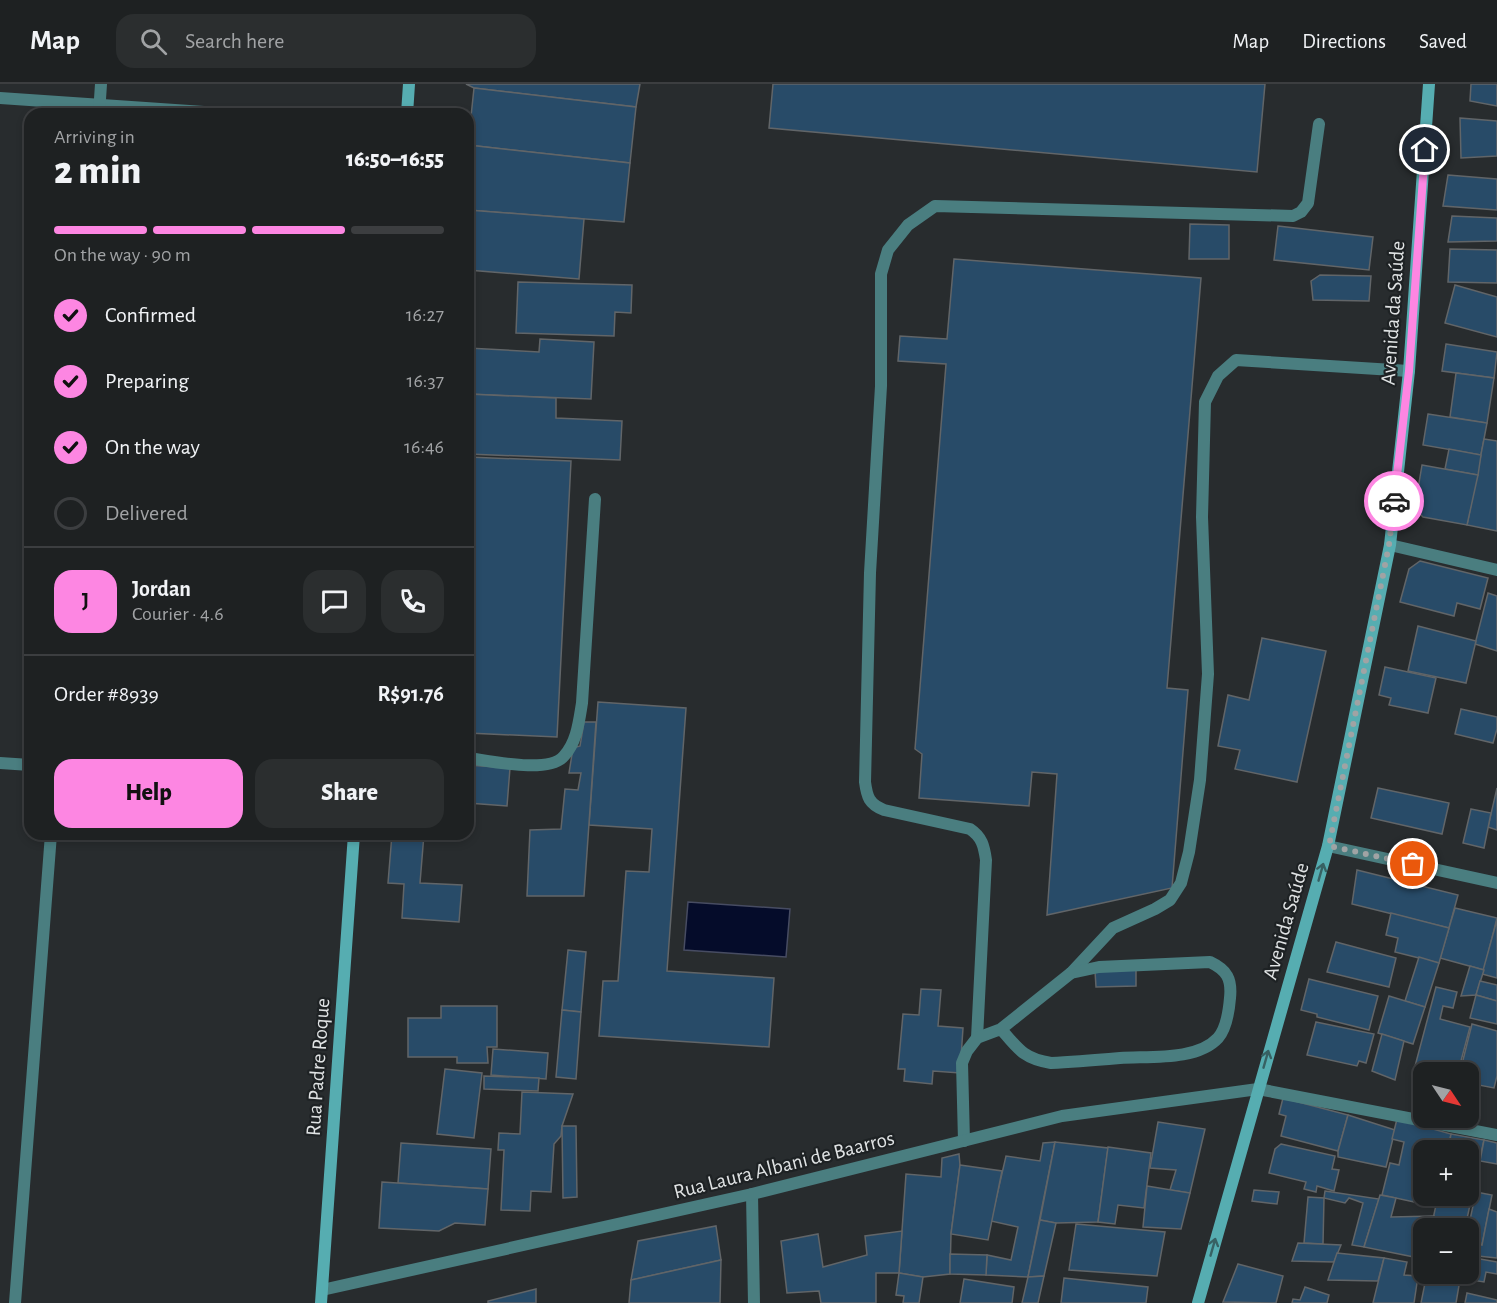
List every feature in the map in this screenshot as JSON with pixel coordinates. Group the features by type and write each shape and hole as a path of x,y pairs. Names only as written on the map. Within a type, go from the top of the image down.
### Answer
{"street":[{"path":"99,108 101,84"},
{"path":"407,108 409,84"},
{"name":"Avenida da Saúde","path":"1389,545 1409,371 1430,84"},
{"path":"0,98 82,108"},
{"path":"978,1038 986,860 983,845 977,834 969,830 884,810 872,805 867,797 866,789 870,573 881,386 881,274 888,250 908,225 935,206 1293,216 1301,212 1308,203 1319,124"},
{"path":"964,1141 962,1063 967,1051 978,1038 1001,1029 1071,973 1113,928 1170,900 1181,883 1189,852 1200,780 1208,674 1202,517 1205,402 1218,376 1236,360 1409,371"},
{"path":"474,759 537,766 554,764 564,757 571,746 577,730 582,703 595,499"},
{"path":"1389,545 1497,570"},
{"name":"Avenida Saúde","path":"1198,1303 1257,1089 1329,846 1389,545"},
{"path":"0,763 24,765"},
{"path":"15,1303 51,840"},
{"name":"Rua Padre Roque","path":"322,1297 354,840"},
{"path":"1329,846 1497,882"},
{"path":"1001,1029 1024,1055 1040,1062 1051,1063 1178,1055 1201,1050 1218,1038 1224,1028 1230,997 1228,979 1222,968 1210,962 1099,967 1071,973"},
{"name":"Rua Laura Albani de Baarros","path":"322,1297 752,1194 1062,1116 1257,1089 1497,1135"},
{"path":"752,1194 754,1303"}],"water":[{"path":"688,902 790,909 786,957 684,950"}],"building":[{"path":"466,84 640,84 636,107 474,88"},
{"path":"773,84 1265,84 1257,172 769,128"},
{"path":"1471,84 1497,84 1497,106 1470,101"},
{"path":"474,88 636,107 630,163 474,146 474,108 472,108"},
{"path":"1460,118 1497,121 1497,156 1461,158"},
{"path":"474,146 630,163 624,222 474,210"},
{"path":"1448,175 1497,179 1497,210 1443,206"},
{"path":"474,210 584,219 579,279 474,270"},
{"path":"1452,216 1497,218 1497,241 1448,242"},
{"path":"1190,224 1229,225 1229,259 1189,259"},
{"path":"1278,226 1373,237 1369,270 1274,260"},
{"path":"1450,249 1497,250 1497,283 1448,282"},
{"path":"954,259 1201,278 1167,688 1188,690 1172,888 1047,915 1057,774 1032,772 1029,806 919,798 922,754 915,749 946,364 898,361 900,336 947,339"},
{"path":"1320,275 1371,276 1369,301 1313,300 1311,281"},
{"path":"518,282 632,285 631,313 615,312 614,336 516,333"},
{"path":"1455,285 1497,297 1497,337 1445,323"},
{"path":"540,339 594,342 591,399 474,394 474,348 539,352"},
{"path":"1446,344 1497,352 1494,378 1442,371"},
{"path":"1456,373 1494,378 1487,423 1450,417"},
{"path":"474,394 556,398 556,418 622,421 620,460 474,454"},
{"path":"1428,414 1487,423 1481,455 1423,445"},
{"path":"1484,439 1497,441 1497,531 1467,525"},
{"path":"1449,449 1481,455 1478,475 1445,469"},
{"path":"474,457 571,461 557,737 474,733"},
{"path":"1422,465 1478,475 1467,525 1423,517 1419,513 1417,495"},
{"path":"1420,561 1488,578 1480,609 1457,603 1454,616 1400,602 1409,569"},
{"path":"1488,593 1497,596 1497,651 1475,644"},
{"path":"1418,626 1476,641 1466,683 1408,671"},
{"path":"1262,638 1326,651 1297,782 1235,769 1240,750 1218,746 1228,695 1249,700"},
{"path":"1385,667 1436,678 1428,713 1389,705 1391,698 1379,695"},
{"path":"598,702 686,708 667,971 774,978 769,1047 599,1036 603,981 618,981 626,871 649,872 652,829 589,825"},
{"path":"1461,709 1497,717 1497,729 1493,743 1455,734"},
{"path":"584,722 596,722 584,896 527,896 530,830 561,829 565,789 578,790 581,773 569,773 573,748 580,746"},
{"path":"474,765 510,768 507,806 474,803"},
{"path":"1378,788 1449,803 1442,834 1371,818"},
{"path":"1497,788 1497,830 1488,827"},
{"path":"1471,809 1491,813 1484,848 1463,843"},
{"path":"392,840 424,840 420,883 462,885 459,922 402,918 404,884 388,883"},
{"path":"1357,870 1458,895 1449,928 1352,904"},
{"path":"1455,908 1497,918 1484,970 1440,958"},
{"path":"1391,913 1449,928 1439,963 1395,952 1398,938 1386,935"},
{"path":"1497,920 1497,978 1482,974"},
{"path":"1336,942 1396,958 1389,987 1327,972"},
{"path":"568,950 586,952 581,1012 562,1010"},
{"path":"1419,957 1439,963 1425,1007 1405,1001"},
{"path":"1470,966 1484,970 1476,995 1461,996"},
{"path":"1136,970 1136,986 1096,987 1095,971"},
{"path":"1309,979 1378,996 1369,1030 1317,1017 1317,1014 1301,1010"},
{"path":"1480,981 1497,985 1497,1001 1476,995"},
{"path":"1436,987 1457,992 1453,1008 1443,1006 1440,1019 1470,1027 1461,1062 1416,1062"},
{"path":"921,989 941,990 938,1026 963,1028 960,1073 933,1071 932,1084 904,1081 905,1069 898,1069 903,1014 919,1015"},
{"path":"1476,995 1497,1001 1497,1024 1470,1018"},
{"path":"1389,996 1425,1007 1413,1044 1378,1033"},
{"path":"441,1006 497,1006 497,1047 487,1047 488,1063 457,1063 457,1057 408,1057 408,1018 441,1018"},
{"path":"562,1010 581,1012 576,1079 556,1077"},
{"path":"1316,1022 1374,1034 1366,1063 1359,1061 1357,1066 1307,1055"},
{"path":"1472,1024 1497,1031 1497,1076 1494,1088 1479,1085 1479,1062 1462,1062"},
{"path":"1382,1034 1404,1041 1395,1080 1372,1071"},
{"path":"493,1049 548,1053 546,1079 491,1075"},
{"path":"445,1069 482,1073 474,1138 437,1134"},
{"path":"484,1076 539,1078 538,1091 484,1089"},
{"path":"522,1092 573,1094 561,1136 554,1144 551,1192 531,1191 530,1211 501,1210 504,1150 498,1150 499,1133 520,1134"},
{"path":"1283,1098 1348,1115 1338,1151 1281,1136 1286,1116 1279,1114"},
{"path":"1348,1115 1395,1130 1386,1167 1338,1157"},
{"path":"1397,1119 1413,1123 1413,1128 1429,1128 1451,1134 1450,1140 1413,1140 1413,1202 1382,1195 1390,1163 1399,1165 1404,1142 1392,1139"},
{"path":"1158,1122 1205,1129 1190,1193 1170,1190 1176,1170 1150,1168"},
{"path":"562,1126 576,1126 577,1197 563,1198"},
{"path":"1451,1134 1484,1140 1479,1163 1479,1140 1450,1140"},
{"path":"1484,1140 1497,1143 1497,1164 1480,1161"},
{"path":"1055,1142 1028,1277 986,1275 987,1255 1011,1260 1018,1227 991,1221 1006,1156 1040,1161 1043,1143"},
{"path":"1055,1142 1108,1148 1098,1222 1056,1223 1040,1220"},
{"path":"401,1143 491,1149 488,1189 398,1183"},
{"path":"1281,1144 1335,1156 1332,1169 1339,1170 1334,1191 1317,1186 1316,1192 1304,1189 1306,1182 1269,1173 1275,1149"},
{"path":"1108,1147 1151,1153 1144,1208 1118,1205 1115,1224 1098,1222"},
{"path":"959,1154 960,1165 951,1234 950,1274 923,1277 899,1273 906,1174 941,1177 942,1158"},
{"path":"960,1165 1002,1171 988,1240 951,1234"},
{"path":"382,1182 488,1189 485,1225 455,1223 439,1231 379,1228"},
{"path":"1147,1186 1190,1193 1181,1229 1143,1227"},
{"path":"1254,1190 1279,1192 1277,1204 1252,1201"},
{"path":"1325,1191 1379,1199 1364,1247 1352,1245 1363,1203 1349,1198 1345,1203 1324,1198"},
{"path":"1479,1193 1492,1195 1482,1245 1479,1244 1479,1218 1470,1218 1473,1206 1479,1206"},
{"path":"1380,1195 1396,1198 1391,1217 1434,1216 1434,1218 1413,1218 1413,1257 1364,1247"},
{"path":"1308,1197 1324,1198 1323,1244 1304,1243"},
{"path":"1436,1206 1470,1206 1467,1218 1433,1218"},
{"path":"1489,1209 1497,1212 1497,1258 1479,1256 1479,1244 1482,1245"},
{"path":"1040,1220 1056,1223 1044,1276 1028,1277"},
{"path":"1076,1224 1165,1232 1157,1276 1069,1270"},
{"path":"716,1226 721,1260 631,1280 638,1241"},
{"path":"902,1231 899,1273 876,1273 876,1303 821,1303 819,1291 787,1293 781,1241 818,1234 823,1267 867,1255 865,1236"},
{"path":"1298,1243 1341,1245 1334,1262 1292,1261"},
{"path":"1337,1253 1384,1258 1378,1281 1328,1280"},
{"path":"950,1254 987,1255 986,1275 950,1274"},
{"path":"1384,1258 1407,1262 1404,1275 1413,1276 1413,1284 1417,1284 1414,1303 1373,1303"},
{"path":"1479,1259 1497,1262 1497,1274 1486,1272 1484,1282 1479,1281"},
{"path":"721,1260 720,1303 629,1303 631,1280"},
{"path":"1238,1264 1283,1276 1276,1303 1223,1302"},
{"path":"899,1273 923,1277 919,1303 903,1303 904,1296 896,1295"},
{"path":"1044,1276 1038,1303 1022,1303 1028,1277"},
{"path":"1064,1278 1148,1287 1146,1303 1061,1303"},
{"path":"964,1279 1014,1287 1012,1303 960,1303"},
{"path":"1425,1284 1459,1284 1456,1303 1421,1303"},
{"path":"1305,1287 1329,1295 1327,1303 1292,1303 1293,1299 1300,1300"},
{"path":"536,1289 536,1303 488,1303 488,1301"},
{"path":"1467,1293 1497,1300 1497,1303 1465,1303"}],"way so far":[{"path":"1394,501 1389,545 1329,846 1413,864"}],"route":[{"path":"1394,501 1409,371 1425,150"}]}
